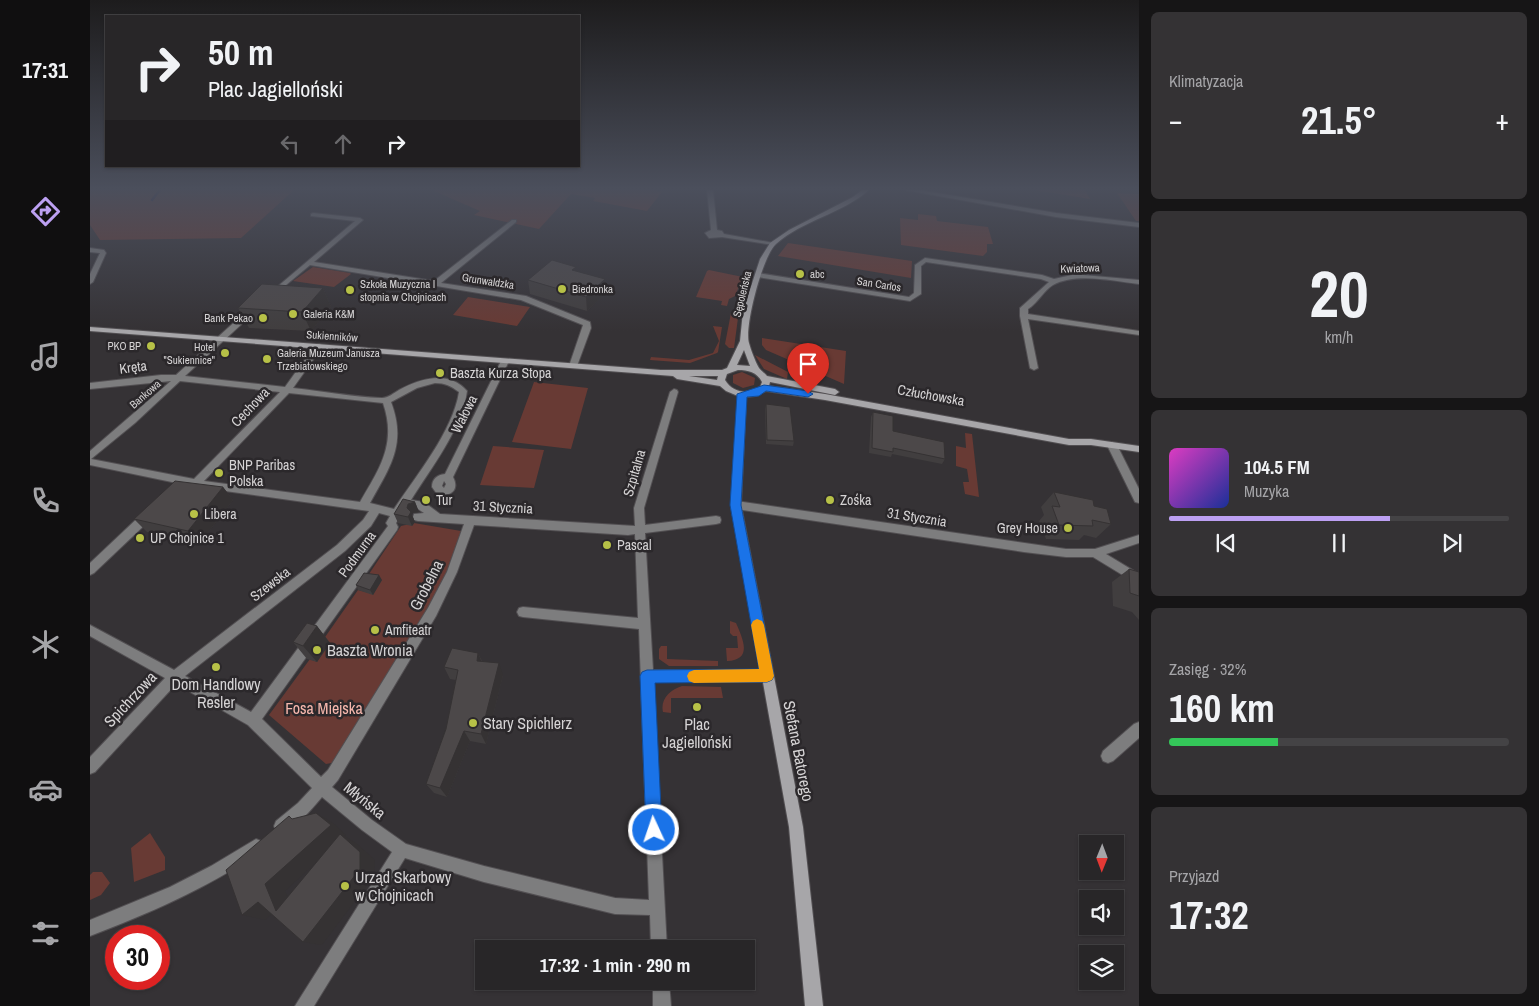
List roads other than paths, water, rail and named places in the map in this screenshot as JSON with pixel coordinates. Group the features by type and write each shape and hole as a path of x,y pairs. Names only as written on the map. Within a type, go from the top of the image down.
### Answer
{"main road":[{"name":"Sępoleńska","path":"727,370 744,341 747,311 763,259 772,244 782,237"},
{"name":"Sukienników","path":"90,329 661,373 723,384"},
{"name":"Sępoleńska","path":"744,341 756,370"},
{"path":"744,367 756,370 765,378 764,388 755,394 742,394 730,390 723,384 727,370 744,367"},
{"name":"Sukienników","path":"661,373 727,370"},
{"name":"Człuchowska","path":"765,378 1067,434 1091,442"},
{"name":"Człuchowska","path":"764,388 817,395 1069,442 1091,442 1139,449"},
{"name":"Stefana Batorego","path":"742,394 737,457 736,505 796,827 814,1006"}],"street":[{"path":"266,299 340,237"},
{"path":"435,284 494,237"},
{"path":"733,237 772,244"},
{"path":"90,250 97,250 103,253 90,282"},
{"name":"San Carlos","path":"758,275 910,298 917,294 918,264 925,260 1042,277 1053,281"},
{"name":"Grunwaldzka","path":"308,263 523,298 584,322 587,328 573,366"},
{"name":"Kwiatowa","path":"1024,316 1024,308 1032,304 1053,281 1090,278 1139,282"},
{"path":"1032,304 1047,319"},
{"name":"Bankowa","path":"90,456 258,306"},
{"path":"1034,368 1024,316 1139,333"},
{"name":"Cechowa","path":"186,483 286,391 318,346"},
{"name":"Wałowa","path":"447,479 505,361"},
{"name":"Kręta","path":"90,386 160,378 179,378 286,391 386,400"},
{"name":"Podmurna","path":"253,720 393,527 391,523 403,503 408,499 454,420 463,397 463,391 448,380 437,380 411,387 386,400"},
{"path":"90,395 101,385"},
{"name":"Szpitalna","path":"645,624 639,508 674,392"},
{"path":"363,506 393,450 392,414 386,400"},
{"path":"1112,445 1139,499"},
{"path":"90,462 186,483 363,506 397,513"},
{"name":"31 Stycznia","path":"403,503 420,505 438,518"},
{"name":"31 Stycznia","path":"736,505 1066,553 1095,553 1139,539"},
{"path":"90,570 155,508"},
{"name":"Szewska","path":"175,676 341,548 367,523 376,508"},
{"name":"31 Stycznia","path":"418,517 640,531 716,520"},
{"name":"Grobelna","path":"90,928 168,898 223,870 303,808 322,789 432,612 452,572 471,520"},
{"path":"1095,553 1139,580"},
{"path":"523,612 645,624 659,940"},
{"name":"Młyńska","path":"90,630 253,720 322,789 366,825 402,850 484,874 615,906 658,908"},
{"name":"Spichrzowa","path":"90,767 175,676"},
{"path":"647,676 767,676"},
{"path":"1108,756 1139,730"},
{"path":"304,1006 402,850"},
{"path":"661,990 662,1006"}],"place":[{"name":"abc","path":"800,274"},
{"name":"Biedronka","path":"562,289"},
{"name":"Szkoła Muzyczna I stopnia w Chojnicach","path":"350,290"},
{"name":"Galeria K&M","path":"293,314"},
{"name":"Bank Pekao","path":"263,318"},
{"name":"PKO BP","path":"151,346"},
{"name":"Hotel \"Sukiennice\"","path":"225,353"},
{"name":"Galeria Muzeum Janusza Trzebiatowskiego","path":"267,359"},
{"name":"Baszta Kurza Stopa","path":"440,373"},
{"name":"BNP Paribas Polska","path":"219,473"},
{"name":"Tur","path":"426,500"},
{"name":"Zośka","path":"830,500"},
{"name":"Libera","path":"194,514"},
{"name":"Grey House","path":"1068,528"},
{"name":"UP Chojnice 1","path":"140,538"},
{"name":"Pascal","path":"607,545"},
{"name":"Amfiteatr","path":"375,630"},
{"name":"Baszta Wronia","path":"317,650"},
{"name":"Dom Handlowy Resler","path":"216,667"},
{"name":"Plac Jagielloński","path":"697,707"},
{"name":"Stary Spichlerz","path":"473,723"},
{"name":"Urząd Skarbowy w Chojnicach","path":"345,886"}],"park label":[{"name":"Fosa Miejska","path":"324,708"}]}
